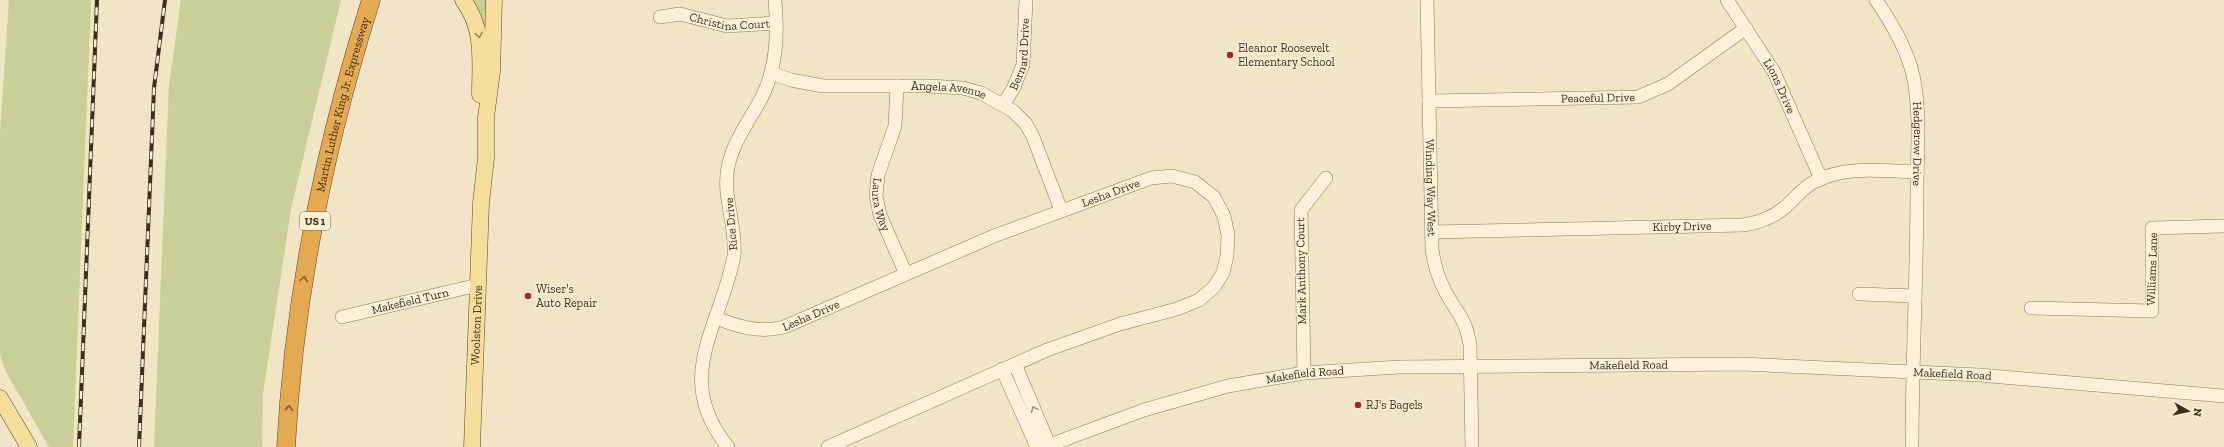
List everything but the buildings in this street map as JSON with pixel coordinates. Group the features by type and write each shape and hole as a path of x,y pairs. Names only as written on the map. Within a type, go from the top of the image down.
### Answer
{"highway":[{"name":"Martin Luther King Jr. Expressway","path":"274,447 286,324 304,211 330,98 358,0"},
{"name":"Martin Luther King Jr. Expressway","path":"286,447 296,341 313,227 341,102 372,0"}],"main road":[{"name":"Woolston Drive","path":"463,0 473,16 480,40 479,159 481,203"},
{"name":"Woolston Drive","path":"472,447 481,203 486,158 486,117 492,72 494,0"},
{"path":"0,398 29,447"}],"street":[{"name":"Rice Drive","path":"728,447 712,425 700,387 702,363 734,256 735,244 729,202 728,168 736,142 761,98 771,72 775,50 775,0"},
{"name":"Bernard Drive","path":"1002,105 1013,88 1023,65 1026,0"},
{"name":"Winding Way West","path":"1427,0 1434,263 1446,293 1459,312 1468,330 1471,367 1472,447"},
{"name":"Lions Drive","path":"1727,0 1774,72 1821,179"},
{"name":"Hedgerow Drive","path":"1876,0 1899,36 1913,75 1917,108 1916,296 1912,447"},
{"name":"Christina Court","path":"660,17 680,14 727,26 776,23"},
{"name":"Peaceful Drive","path":"1429,101 1638,97 1668,84 1746,28"},
{"name":"Angela Avenue","path":"771,72 798,82 823,86 897,86 963,88 975,90 1002,105 1021,118 1033,137 1061,210"},
{"name":"Laura Way","path":"897,86 895,126 878,175 876,196 880,215 906,274"},
{"name":"Kirby Drive","path":"1432,232 1755,224 1775,215 1805,188 1821,179 1850,171 1917,172"},
{"name":"Lesha Drive","path":"716,318 754,330 768,330 784,327 994,236 1119,188 1158,176 1172,176 1195,182 1214,198 1224,216 1228,235 1227,256 1223,273 1214,287 1194,303 1120,324 1015,364"},
{"name":"Mark Anthony Court","path":"1304,373 1301,210 1326,178"},
{"name":"Williams Lane","path":"2031,308 2152,311 2152,228 2224,226"},
{"name":"Makefield Turn","path":"342,317 478,285"},
{"path":"1859,294 1916,296"},
{"path":"828,447 1015,364 1045,446"},
{"name":"Makefield Road","path":"1045,446 1144,410 1228,386 1304,373 1410,367 1711,364 1913,371 1979,375 2224,396"},
{"path":"1002,369 1045,446"}],"green space":[{"path":"9,0 91,0 73,447 49,447 6,372 0,355 0,134"},
{"path":"181,0 341,0 291,209 263,394 262,447 154,447 169,85"},
{"path":"468,0 488,0 486,37"}],"railway":[{"path":"79,447 97,0"},
{"path":"139,447 154,88 165,0"}],"place":[{"name":"Eleanor Roosevelt Elementary School","path":"1230,55"},
{"name":"Wiser's Auto Repair","path":"528,296"},
{"name":"RJ's Bagels","path":"1358,405"}]}
